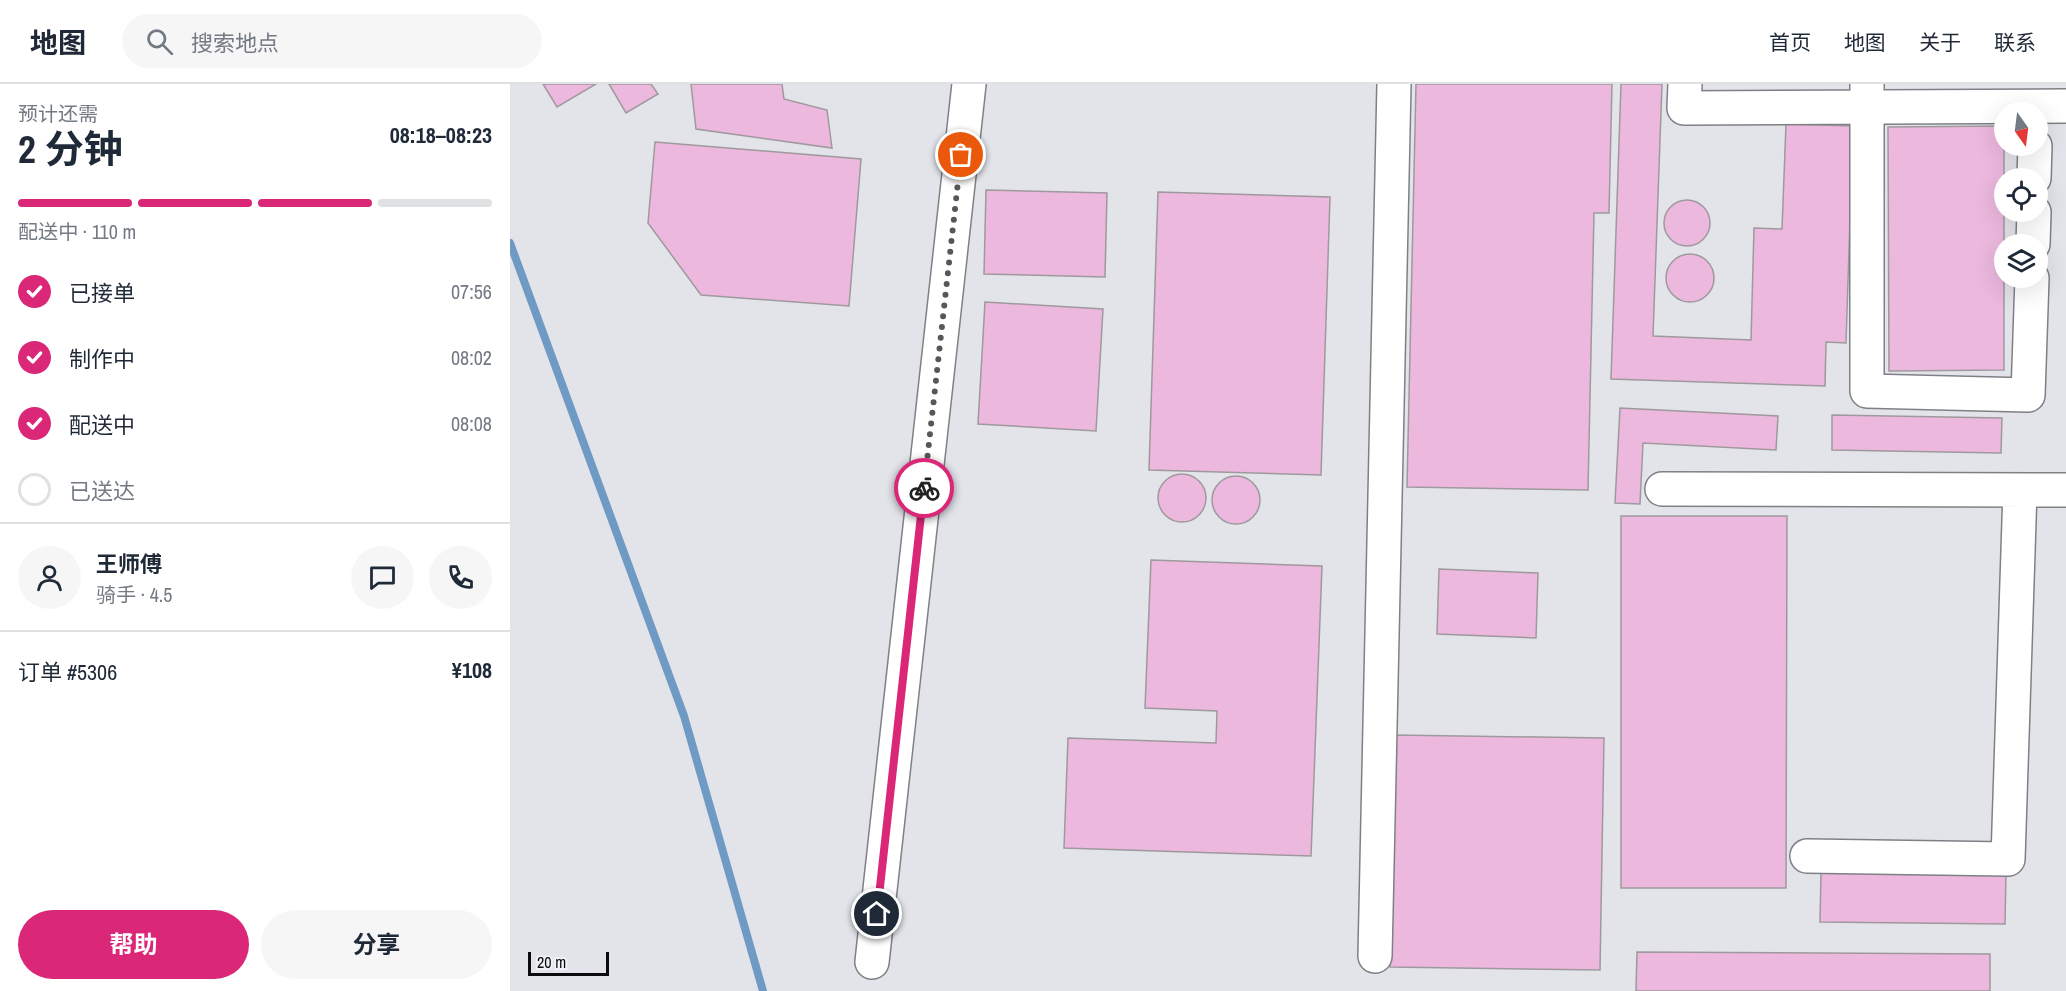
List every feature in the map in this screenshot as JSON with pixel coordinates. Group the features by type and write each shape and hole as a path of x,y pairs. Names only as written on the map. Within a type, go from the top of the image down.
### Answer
{"street":[{"path":"872,962 969,84"},
{"path":"1375,956 1394,84"},
{"path":"1685,84 1684,108 1867,96 1994,105"},
{"path":"1867,96 1867,391 2028,395 2032,288"},
{"path":"1662,489 2066,490"},
{"path":"1807,856 2008,859 2020,490"}],"building":[{"path":"543,84 596,84 557,107"},
{"path":"609,84 651,84 658,94 626,113"},
{"path":"691,84 782,84 784,99 827,110 832,148 696,129"},
{"path":"1416,84 1612,84 1609,213 1594,213 1588,490 1407,487"},
{"path":"1621,84 1662,84 1653,336 1751,340 1754,228 1782,229 1786,124 1853,126 1846,343 1826,342 1825,386 1611,379"},
{"path":"1994,126 1994,156 2004,156 2004,168 1994,168 1994,222 2004,222 2004,234 1994,234 1994,288 2004,288 2004,370 1889,371 1888,127"},
{"path":"655,142 861,159 849,306 701,295 648,223"},
{"path":"986,190 1107,193 1105,277 984,274"},
{"path":"1158,192 1330,197 1321,475 1149,470"},
{"path":"1692,200 1704,206 1709,214 1709,232 1704,240 1696,245 1682,246 1674,243 1667,236 1664,218 1667,210 1674,203"},
{"path":"1690,254 1707,261 1714,278 1707,295 1690,302 1673,295 1666,278 1673,261"},
{"path":"985,302 1103,309 1096,431 978,424"},
{"path":"1620,408 1778,416 1776,450 1643,443 1640,504 1615,503"},
{"path":"1832,415 2002,418 2001,453 1832,450"},
{"path":"1182,474 1199,481 1206,498 1199,515 1182,522 1165,515 1158,498 1165,481"},
{"path":"1236,476 1253,483 1260,500 1253,517 1236,524 1219,517 1212,500 1219,483"},
{"path":"1621,516 1787,516 1786,888 1621,888"},
{"path":"1151,560 1322,566 1311,856 1064,848 1068,738 1216,743 1217,711 1145,708"},
{"path":"1439,569 1538,573 1536,638 1437,634"},
{"path":"1394,735 1604,738 1600,970 1390,967"},
{"path":"1821,873 2006,874 2005,924 1820,922"},
{"path":"1637,952 1990,954 1990,991 1636,991"}],"waterway":[{"path":"510,243 684,716 763,991"}],"way so far":[{"path":"924,488 961,155"}],"route":[{"path":"877,914 924,488"}]}
